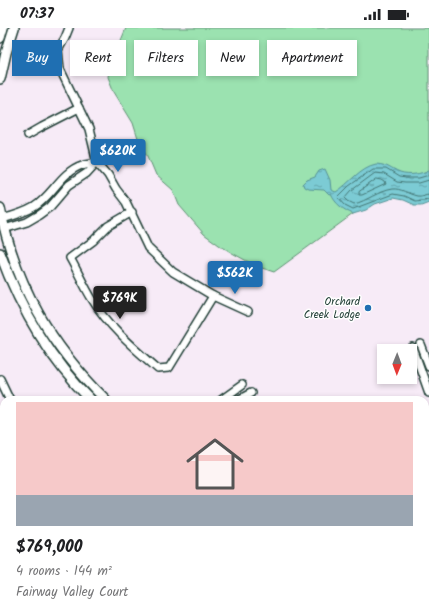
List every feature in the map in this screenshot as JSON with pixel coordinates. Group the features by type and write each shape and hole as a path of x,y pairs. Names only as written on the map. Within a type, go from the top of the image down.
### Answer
{"street":[{"path":"0,38 4,28"},
{"path":"0,79 14,28"},
{"path":"69,28 58,50 60,69 90,129 97,162 108,175 132,212 148,248 173,272 213,296 248,312"},
{"path":"28,135 79,108"},
{"path":"1,219 23,213 34,207 43,200 62,178 82,164 97,162"},
{"path":"2,229 27,222 39,215 50,207 69,185 87,173 97,162"},
{"path":"0,208 2,229 15,266 22,283 48,331 71,363 102,396"},
{"path":"132,212 108,226 93,241 70,258 92,300 108,322 128,343 158,369 169,368 213,296"},
{"path":"0,253 13,286 30,321 60,365 87,396"},
{"path":"421,345 429,366"},
{"path":"417,359 429,393"},
{"path":"0,379 8,396"},
{"path":"227,396 242,385"},
{"path":"245,396 250,393"}],"green space":[{"path":"126,28 429,28 429,192 392,190 353,214 274,272 256,266 219,245 204,234 179,205 173,190 156,175 148,156 138,139 133,123 114,92 108,77 126,76 126,40 121,40"}],"water":[{"path":"376,164 384,165 400,173 407,174 422,173 429,170 429,202 421,205 414,205 403,200 393,198 353,214 340,206 331,194 329,195 324,190 308,189 304,187 303,184 307,180 315,177 319,171 325,169 330,180 331,190 336,192 360,172"}],"place":[{"name":"Orchard Creek Lodge","path":"368,308"}]}
